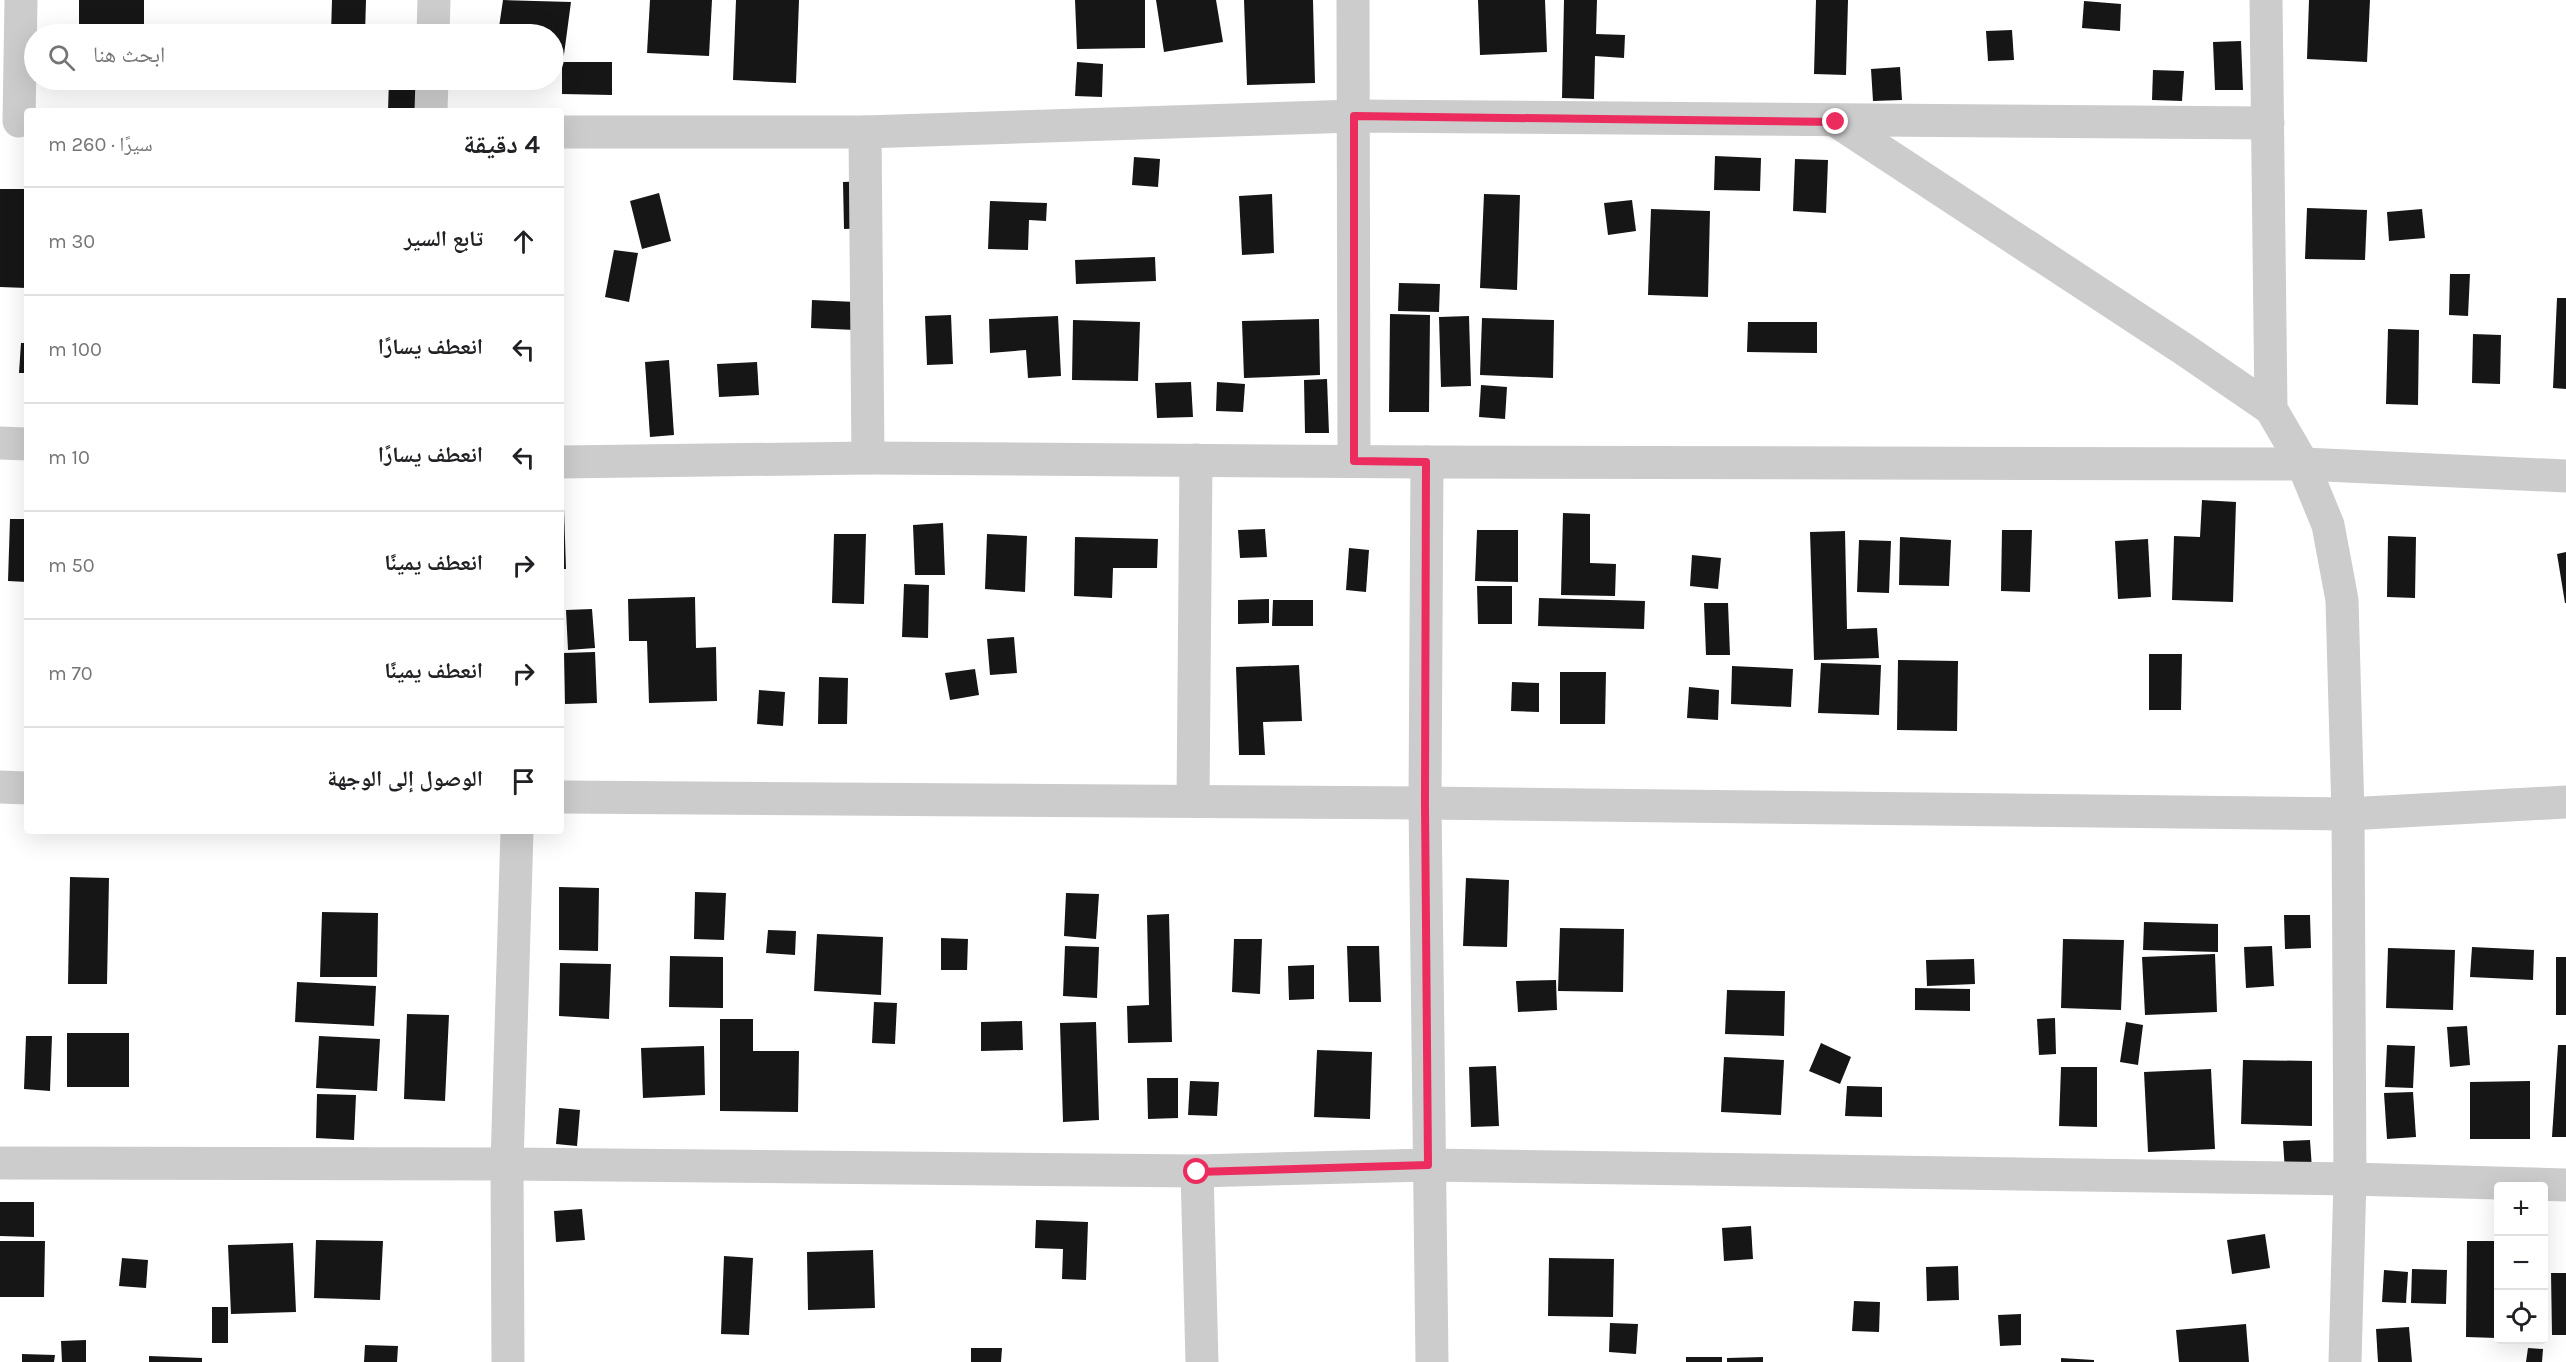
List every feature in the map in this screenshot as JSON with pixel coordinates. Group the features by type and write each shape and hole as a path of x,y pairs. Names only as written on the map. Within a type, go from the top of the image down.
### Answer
{"street":[{"path":"15,121 21,0"},
{"path":"433,24 434,0"},
{"path":"1353,0 1354,461"},
{"path":"2266,0 2271,409"},
{"path":"431,108 432,90"},
{"path":"564,132 865,132 1354,116 1836,122 2268,123"},
{"path":"1836,122 2185,350 2271,409 2303,465 2328,525 2342,600 2348,814 2350,1179 2345,1362"},
{"path":"865,132 868,458"},
{"path":"0,443 24,444"},
{"path":"564,462 868,458 2303,465 2566,476"},
{"path":"1193,801 1196,460"},
{"path":"1426,462 1425,803 1431,1362"},
{"path":"0,787 24,788"},
{"path":"564,797 1425,803 2348,814 2566,802"},
{"path":"508,1362 507,1164 517,834"},
{"path":"0,1163 507,1164 1197,1172 1428,1165 2350,1179 2566,1185"},
{"path":"1197,1172 1202,1362"}],"building":[{"path":"79,0 144,0 144,24 79,24"},
{"path":"332,0 366,0 365,24 331,24"},
{"path":"503,0 571,2 564,54 564,24 499,24"},
{"path":"650,0 712,0 709,56 647,53"},
{"path":"736,0 799,0 796,83 733,80"},
{"path":"1075,0 1145,0 1145,48 1077,49"},
{"path":"1156,0 1216,0 1223,42 1164,52"},
{"path":"1244,0 1313,0 1315,83 1247,85"},
{"path":"1478,0 1545,0 1547,52 1480,55"},
{"path":"1564,0 1597,0 1596,34 1625,35 1624,58 1595,56 1594,99 1562,98"},
{"path":"1816,0 1848,0 1846,75 1814,74"},
{"path":"2309,0 2370,0 2367,62 2307,59"},
{"path":"2084,1 2121,4 2120,31 2082,28"},
{"path":"2012,30 2014,60 1988,61 1986,31"},
{"path":"2241,41 2243,90 2215,90 2213,42"},
{"path":"564,62 612,62 612,95 562,94"},
{"path":"1077,62 1103,64 1102,97 1075,96"},
{"path":"1900,67 1902,100 1873,101 1871,69"},
{"path":"2153,70 2184,71 2182,101 2152,100"},
{"path":"389,90 439,90 438,108 388,108"},
{"path":"1715,156 1761,158 1760,191 1714,190"},
{"path":"1134,157 1160,159 1158,187 1132,185"},
{"path":"1795,159 1828,160 1826,213 1793,211"},
{"path":"869,181 871,228 844,229 843,182"},
{"path":"0,189 24,189 24,288 0,287"},
{"path":"659,193 671,241 642,249 630,201"},
{"path":"1272,194 1274,253 1242,255 1239,196"},
{"path":"1484,194 1520,195 1517,290 1480,288"},
{"path":"1632,200 1636,231 1608,235 1604,203"},
{"path":"990,201 1047,203 1046,221 1029,220 1028,250 988,249"},
{"path":"2307,208 2367,210 2365,260 2305,259"},
{"path":"1651,209 1710,211 1708,297 1648,295"},
{"path":"2422,209 2425,238 2389,241 2387,212"},
{"path":"614,250 638,253 629,302 605,297"},
{"path":"1155,257 1156,281 1076,284 1075,260"},
{"path":"2450,274 2470,274 2468,316 2449,315"},
{"path":"1399,283 1440,284 1439,312 1398,311"},
{"path":"2557,298 2566,298 2566,389 2553,388"},
{"path":"812,300 856,302 855,330 811,328"},
{"path":"1390,314 1430,315 1429,412 1389,412"},
{"path":"951,315 953,364 927,365 925,316"},
{"path":"1058,316 1061,376 1028,378 1026,350 990,353 989,319"},
{"path":"1469,316 1471,386 1441,387 1439,317"},
{"path":"1482,318 1554,320 1553,378 1480,375"},
{"path":"1319,319 1320,375 1244,378 1242,321"},
{"path":"1073,320 1140,322 1138,381 1072,380"},
{"path":"1748,322 1817,322 1817,353 1747,352"},
{"path":"2388,329 2419,330 2418,405 2386,404"},
{"path":"2473,334 2501,335 2500,384 2472,383"},
{"path":"21,343 24,343 24,373 19,373"},
{"path":"669,360 674,435 650,437 645,362"},
{"path":"757,362 759,395 719,397 717,364"},
{"path":"1327,379 1329,433 1305,433 1304,380"},
{"path":"1191,382 1193,417 1157,418 1155,383"},
{"path":"1217,382 1245,384 1243,412 1216,411"},
{"path":"1481,385 1507,387 1505,419 1479,417"},
{"path":"2202,500 2236,502 2233,602 2172,600 2174,536 2200,537"},
{"path":"564,509 566,569 564,569"},
{"path":"1563,513 1590,514 1590,563 1616,564 1615,596 1561,595"},
{"path":"10,519 24,519 24,582 8,581"},
{"path":"943,523 945,575 915,575 913,525"},
{"path":"1265,529 1267,557 1240,558 1238,530"},
{"path":"1477,530 1518,530 1518,582 1475,581"},
{"path":"2002,530 2032,530 2030,592 2001,591"},
{"path":"1845,531 1847,629 1877,628 1879,658 1814,660 1810,532"},
{"path":"834,534 866,534 864,604 832,603"},
{"path":"987,534 1027,536 1025,592 985,589"},
{"path":"2388,536 2416,537 2415,598 2387,597"},
{"path":"1075,537 1158,539 1157,568 1113,568 1112,598 1074,596"},
{"path":"1900,537 1951,540 1949,586 1899,585"},
{"path":"2148,539 2151,597 2118,599 2115,541"},
{"path":"1859,540 1891,541 1889,593 1857,592"},
{"path":"1349,548 1369,550 1366,592 1346,590"},
{"path":"2566,552 2566,603 2565,603 2557,554"},
{"path":"1692,555 1721,558 1718,589 1690,586"},
{"path":"904,584 929,585 928,638 902,637"},
{"path":"1477,586 1512,586 1512,624 1478,624"},
{"path":"695,597 696,648 716,647 717,701 649,703 647,641 629,641 628,599"},
{"path":"1539,598 1645,601 1644,629 1538,626"},
{"path":"1269,599 1269,623 1238,624 1238,600"},
{"path":"1273,600 1313,600 1313,626 1272,626"},
{"path":"1704,603 1728,603 1730,655 1706,655"},
{"path":"592,609 595,648 568,650 566,610"},
{"path":"1014,637 1017,673 990,675 987,639"},
{"path":"595,652 597,703 565,704 564,653"},
{"path":"2149,654 2182,654 2181,710 2149,710"},
{"path":"1898,660 1958,661 1957,731 1897,730"},
{"path":"1821,663 1881,665 1879,715 1818,713"},
{"path":"1299,665 1302,721 1263,722 1265,755 1239,755 1236,667"},
{"path":"1732,666 1793,669 1791,707 1731,704"},
{"path":"975,669 979,695 950,700 945,673"},
{"path":"1560,672 1606,672 1605,724 1560,724"},
{"path":"819,677 848,678 847,724 818,724"},
{"path":"1512,682 1539,683 1539,712 1511,711"},
{"path":"1689,687 1719,690 1718,720 1687,718"},
{"path":"759,690 785,692 783,726 757,724"},
{"path":"70,877 109,878 107,984 68,984"},
{"path":"1466,878 1509,880 1507,947 1463,946"},
{"path":"559,887 599,888 598,951 559,950"},
{"path":"695,892 726,893 724,940 694,939"},
{"path":"1066,893 1099,894 1096,939 1064,936"},
{"path":"322,912 378,913 377,977 320,977"},
{"path":"1169,914 1172,1042 1128,1043 1127,1006 1149,1005 1147,915"},
{"path":"2284,915 2310,915 2311,948 2285,949"},
{"path":"2144,922 2218,924 2218,952 2143,950"},
{"path":"1560,928 1624,929 1623,992 1558,991"},
{"path":"768,930 796,931 795,955 766,953"},
{"path":"817,934 883,937 881,995 814,991"},
{"path":"941,938 968,939 967,970 941,970"},
{"path":"1234,939 1262,939 1260,994 1232,992"},
{"path":"2063,939 2124,940 2121,1010 2061,1008"},
{"path":"1065,946 1099,947 1097,998 1063,996"},
{"path":"1347,946 1379,946 1381,1002 1349,1002"},
{"path":"2272,946 2274,986 2246,988 2244,947"},
{"path":"2472,947 2534,950 2533,980 2470,977"},
{"path":"2388,948 2455,950 2453,1010 2386,1008"},
{"path":"2215,954 2217,1012 2145,1015 2142,957"},
{"path":"670,956 723,957 723,1008 669,1007"},
{"path":"2556,957 2566,957 2566,1015 2556,1015"},
{"path":"1974,959 1975,984 1927,986 1926,960"},
{"path":"560,963 611,964 609,1019 559,1016"},
{"path":"1314,965 1314,999 1289,1000 1288,966"},
{"path":"1556,980 1557,1010 1518,1012 1516,981"},
{"path":"297,982 376,986 374,1026 295,1022"},
{"path":"1915,988 1970,989 1970,1011 1915,1010"},
{"path":"1727,990 1785,991 1784,1036 1725,1034"},
{"path":"874,1002 897,1003 895,1044 872,1043"},
{"path":"407,1014 449,1015 445,1101 404,1099"},
{"path":"2055,1018 2056,1054 2039,1055 2037,1019"},
{"path":"720,1019 753,1019 753,1051 799,1051 798,1112 720,1111"},
{"path":"1022,1021 1023,1050 981,1051 981,1022"},
{"path":"1096,1022 1099,1120 1063,1122 1060,1023"},
{"path":"2126,1022 2143,1025 2138,1065 2120,1062"},
{"path":"2467,1026 2470,1065 2450,1067 2447,1027"},
{"path":"67,1033 129,1033 129,1087 67,1087"},
{"path":"26,1036 52,1036 50,1091 24,1089"},
{"path":"319,1036 380,1039 377,1091 316,1088"},
{"path":"1821,1043 1851,1057 1840,1084 1809,1071"},
{"path":"2387,1045 2415,1046 2413,1088 2385,1087"},
{"path":"2558,1045 2566,1045 2566,1137 2552,1137"},
{"path":"704,1046 705,1095 643,1098 641,1048"},
{"path":"1317,1050 1372,1052 1370,1119 1314,1117"},
{"path":"1724,1057 1784,1060 1781,1115 1721,1112"},
{"path":"2243,1060 2312,1061 2312,1126 2241,1124"},
{"path":"1496,1066 1499,1126 1471,1127 1469,1067"},
{"path":"2061,1067 2097,1067 2097,1127 2059,1126"},
{"path":"2211,1069 2215,1149 2148,1152 2144,1072"},
{"path":"1147,1078 1178,1078 1178,1118 1148,1119"},
{"path":"1190,1081 1219,1082 1217,1116 1188,1115"},
{"path":"2530,1081 2530,1139 2470,1139 2470,1082"},
{"path":"1847,1086 1882,1087 1882,1117 1845,1116"},
{"path":"2413,1092 2416,1137 2387,1139 2384,1093"},
{"path":"317,1094 356,1095 354,1140 316,1138"},
{"path":"559,1108 580,1110 577,1146 556,1144"},
{"path":"2310,1140 2312,1169 2285,1171 2283,1141"},
{"path":"0,1202 34,1202 34,1237 0,1236"},
{"path":"582,1209 585,1240 556,1242 554,1211"},
{"path":"1036,1220 1088,1222 1086,1280 1062,1279 1063,1249 1035,1248"},
{"path":"1751,1226 1753,1259 1724,1261 1722,1228"},
{"path":"2265,1234 2270,1268 2232,1274 2227,1240"},
{"path":"316,1240 383,1241 380,1300 314,1298"},
{"path":"0,1241 45,1241 44,1297 0,1297"},
{"path":"2467,1241 2494,1241 2494,1338 2466,1337"},
{"path":"293,1243 296,1312 231,1314 228,1245"},
{"path":"873,1250 875,1308 808,1310 807,1252"},
{"path":"724,1256 753,1258 749,1335 721,1334"},
{"path":"122,1258 148,1260 146,1288 119,1286"},
{"path":"1549,1258 1614,1259 1613,1317 1548,1316"},
{"path":"1958,1266 1959,1300 1927,1301 1926,1267"},
{"path":"2412,1269 2447,1270 2446,1304 2411,1303"},
{"path":"2384,1270 2408,1272 2406,1303 2382,1302"},
{"path":"2551,1273 2566,1273 2566,1335 2552,1335"},
{"path":"1854,1301 1880,1302 1879,1332 1852,1331"},
{"path":"212,1307 228,1307 228,1343 212,1343"},
{"path":"2021,1314 2021,1345 2000,1346 1998,1315"},
{"path":"1610,1323 1638,1324 1636,1354 1609,1352"},
{"path":"2246,1324 2249,1362 2179,1362 2176,1330"},
{"path":"2409,1327 2412,1362 2378,1362 2376,1329"},
{"path":"86,1340 86,1362 62,1362 61,1341"},
{"path":"365,1345 398,1346 397,1362 364,1362"},
{"path":"971,1348 1002,1348 1001,1362 971,1362"},
{"path":"2528,1348 2543,1349 2542,1362 2526,1362"},
{"path":"22,1354 55,1355 54,1362 22,1362"},
{"path":"149,1356 202,1358 202,1362 149,1362"},
{"path":"1686,1357 1722,1357 1722,1362 1686,1362"},
{"path":"1763,1357 1763,1362 1727,1362 1727,1358"},
{"path":"2061,1358 2094,1360 2094,1362 2061,1362"}],"route":[{"path":"1197,1172 1428,1165 1425,803 1426,462 1354,461 1354,116 1836,122"}]}
